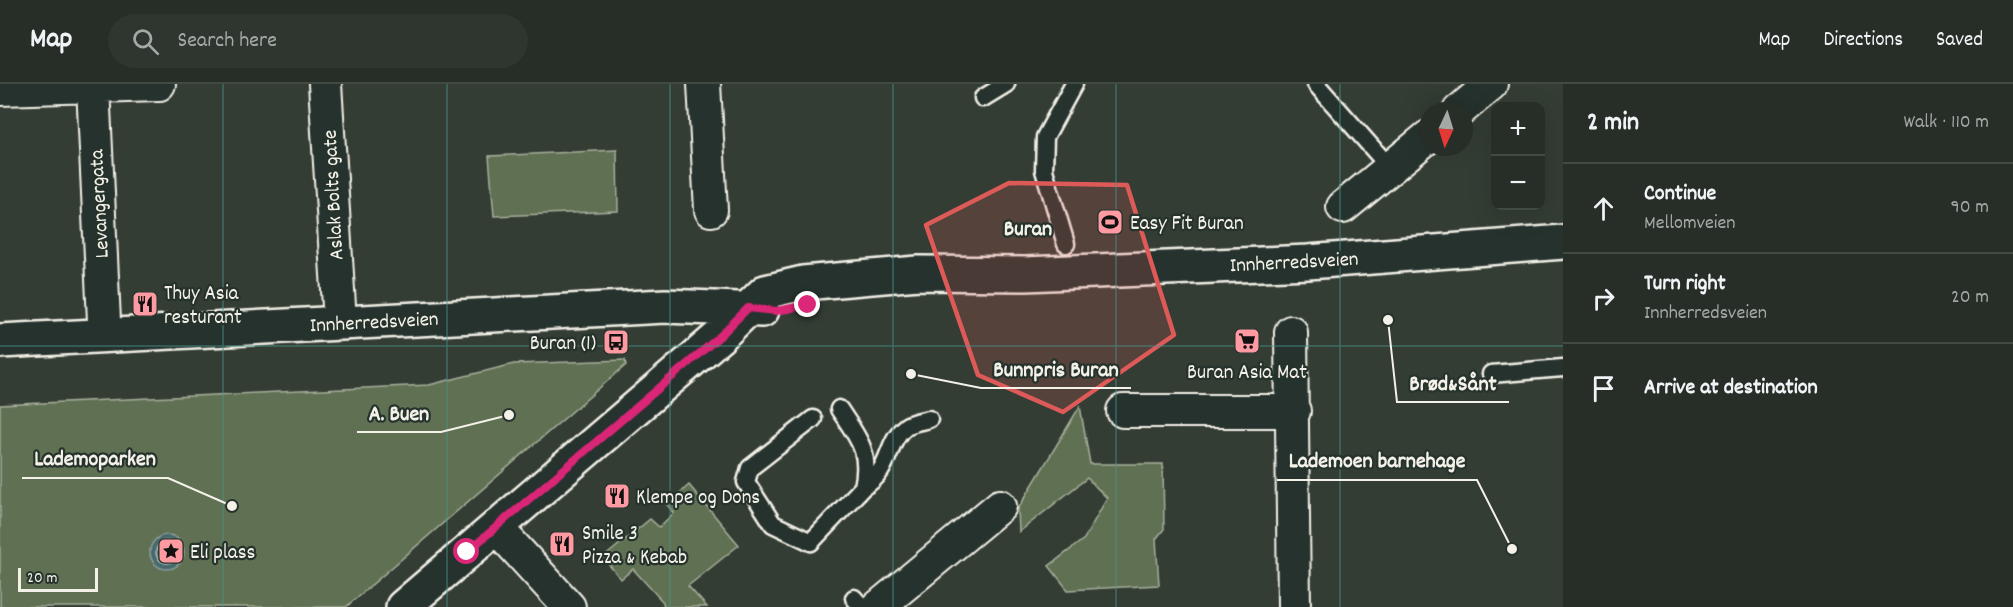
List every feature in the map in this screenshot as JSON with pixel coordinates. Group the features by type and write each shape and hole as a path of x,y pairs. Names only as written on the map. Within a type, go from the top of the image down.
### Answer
{"main road":[{"name":"Innherredsveien","path":"0,341 665,306 748,308 765,292 803,282 918,273 1025,274 1308,262 1563,242"},
{"path":"403,607 720,336 748,308"}],"street":[{"path":"0,89 159,84"},
{"name":"Aslak Bolts gate","path":"325,84 339,306"},
{"path":"704,84 711,210"},
{"path":"1470,102 1491,84"},
{"name":"Levangergata","path":"93,86 104,321"},
{"path":"1343,207 1419,144"},
{"path":"1291,332 1294,411 1294,607"},
{"path":"1123,411 1294,411"},
{"path":"865,604 1000,506"},
{"path":"496,527 569,607"}],"lane":[{"path":"983,98 1006,84"},
{"path":"1066,244 1044,170 1045,137 1074,84"},
{"path":"1316,84 1390,168"},
{"path":"1491,374 1563,368"},
{"path":"839,409 860,441 867,457 862,487"},
{"path":"813,419 750,468 746,482 756,501 773,524 811,542 862,487 872,481 885,467 898,434 908,425 929,419"}],"highlighted area":[{"path":"1009,183 1127,185 1174,335 1063,412 978,375 926,225"}],"green space":[{"path":"617,150 618,211 494,216 489,156"},
{"path":"625,360 626,365 346,607 0,607 0,405 429,385 514,364"},
{"path":"1080,406 1090,464 1163,464 1164,529 1156,539 1159,585 1068,590 1049,566 1084,539 1107,498 1087,478 1019,532 1018,509"},
{"path":"689,485 739,545 688,586 707,607 664,607 663,602 633,569 621,579 603,558 650,519 659,527 674,513 667,504"}],"water":[{"path":"167,535 179,540 184,552 179,564 167,569 155,564 150,552 155,540"}],"place":[{"name":"Easy Fit Buran","path":"1110,222"},
{"name":"Thuy Asia resturant","path":"145,304"},
{"name":"Brød&Sånt","path":"1388,320"},
{"name":"Buran Asia Mat","path":"1247,341"},
{"name":"Buran (1)","path":"616,342"},
{"name":"Bunnpris Buran","path":"911,374"},
{"name":"A. Buen","path":"509,415"},
{"name":"Klempe og Dons","path":"617,496"},
{"name":"Lademoparken","path":"232,506"},
{"name":"Smile 3 Pizza & Kebab","path":"562,544"},
{"name":"Lademoen barnehage","path":"1512,549"},
{"name":"Eli plass","path":"171,551"}],"district":[{"name":"Buran","path":"1028,227"}],"route":[{"path":"467,552 720,336 748,308 776,311 808,305"}]}
